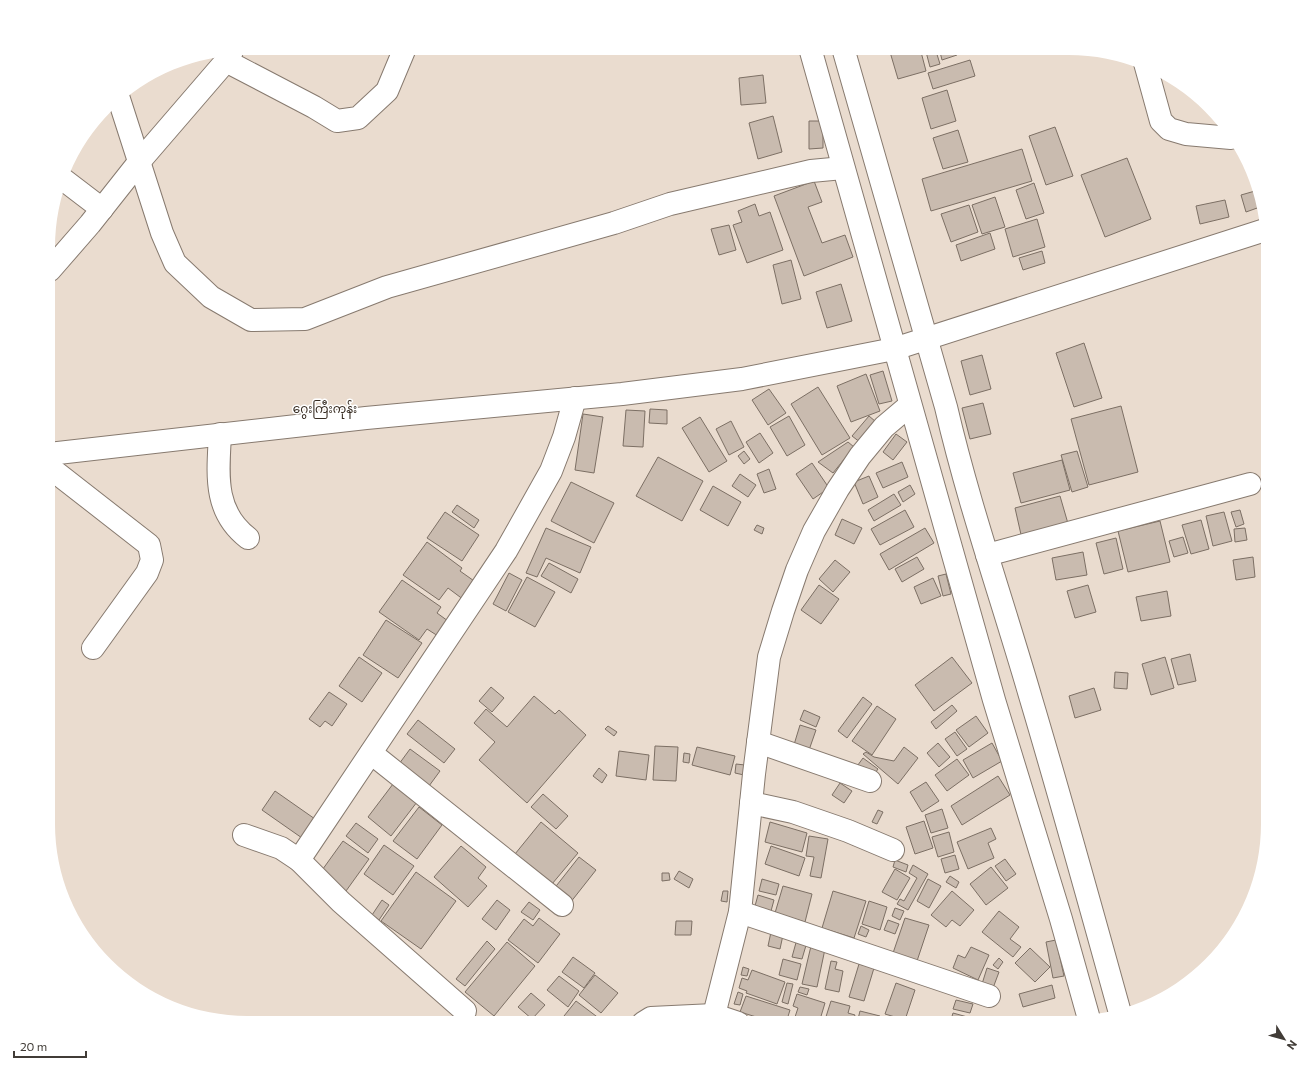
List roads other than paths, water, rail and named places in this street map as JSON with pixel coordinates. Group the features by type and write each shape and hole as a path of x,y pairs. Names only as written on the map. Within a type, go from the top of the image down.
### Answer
{"street":[{"path":"55,264 229,56 337,121 358,118 387,91 402,55"},
{"path":"812,55 843,168 897,349 910,404 994,700 1061,919 1088,1015"},
{"path":"848,55 924,341 946,407 956,448 987,555 1032,699 1119,1009"},
{"path":"1148,72 1161,121 1169,128 1186,134 1227,138"},
{"path":"120,103 162,233 175,263 211,297 251,320 305,319 387,287 614,223 670,204 811,171 843,168"},
{"path":"66,182 102,209"},
{"path":"55,453 374,417 622,394 742,379 897,349 1260,231"},
{"path":"299,860 506,551 551,471 564,437 575,398"},
{"path":"714,1016 740,912 751,803 769,657 782,611 797,570 814,531 838,489 860,456 884,427 910,404"},
{"path":"220,434 218,483 224,508 238,531 248,538"},
{"path":"55,472 149,545 152,560 147,573 93,648"},
{"path":"987,555 1250,484"},
{"path":"758,742 870,781"},
{"path":"371,753 562,905"},
{"path":"751,803 800,814 848,831 894,850"},
{"path":"244,835 281,848 299,860 341,902 465,1011"},
{"path":"740,912 989,996"}],"district":[{"name":"ဂွေးကြီးကုန်း","path":"325,409"}]}
